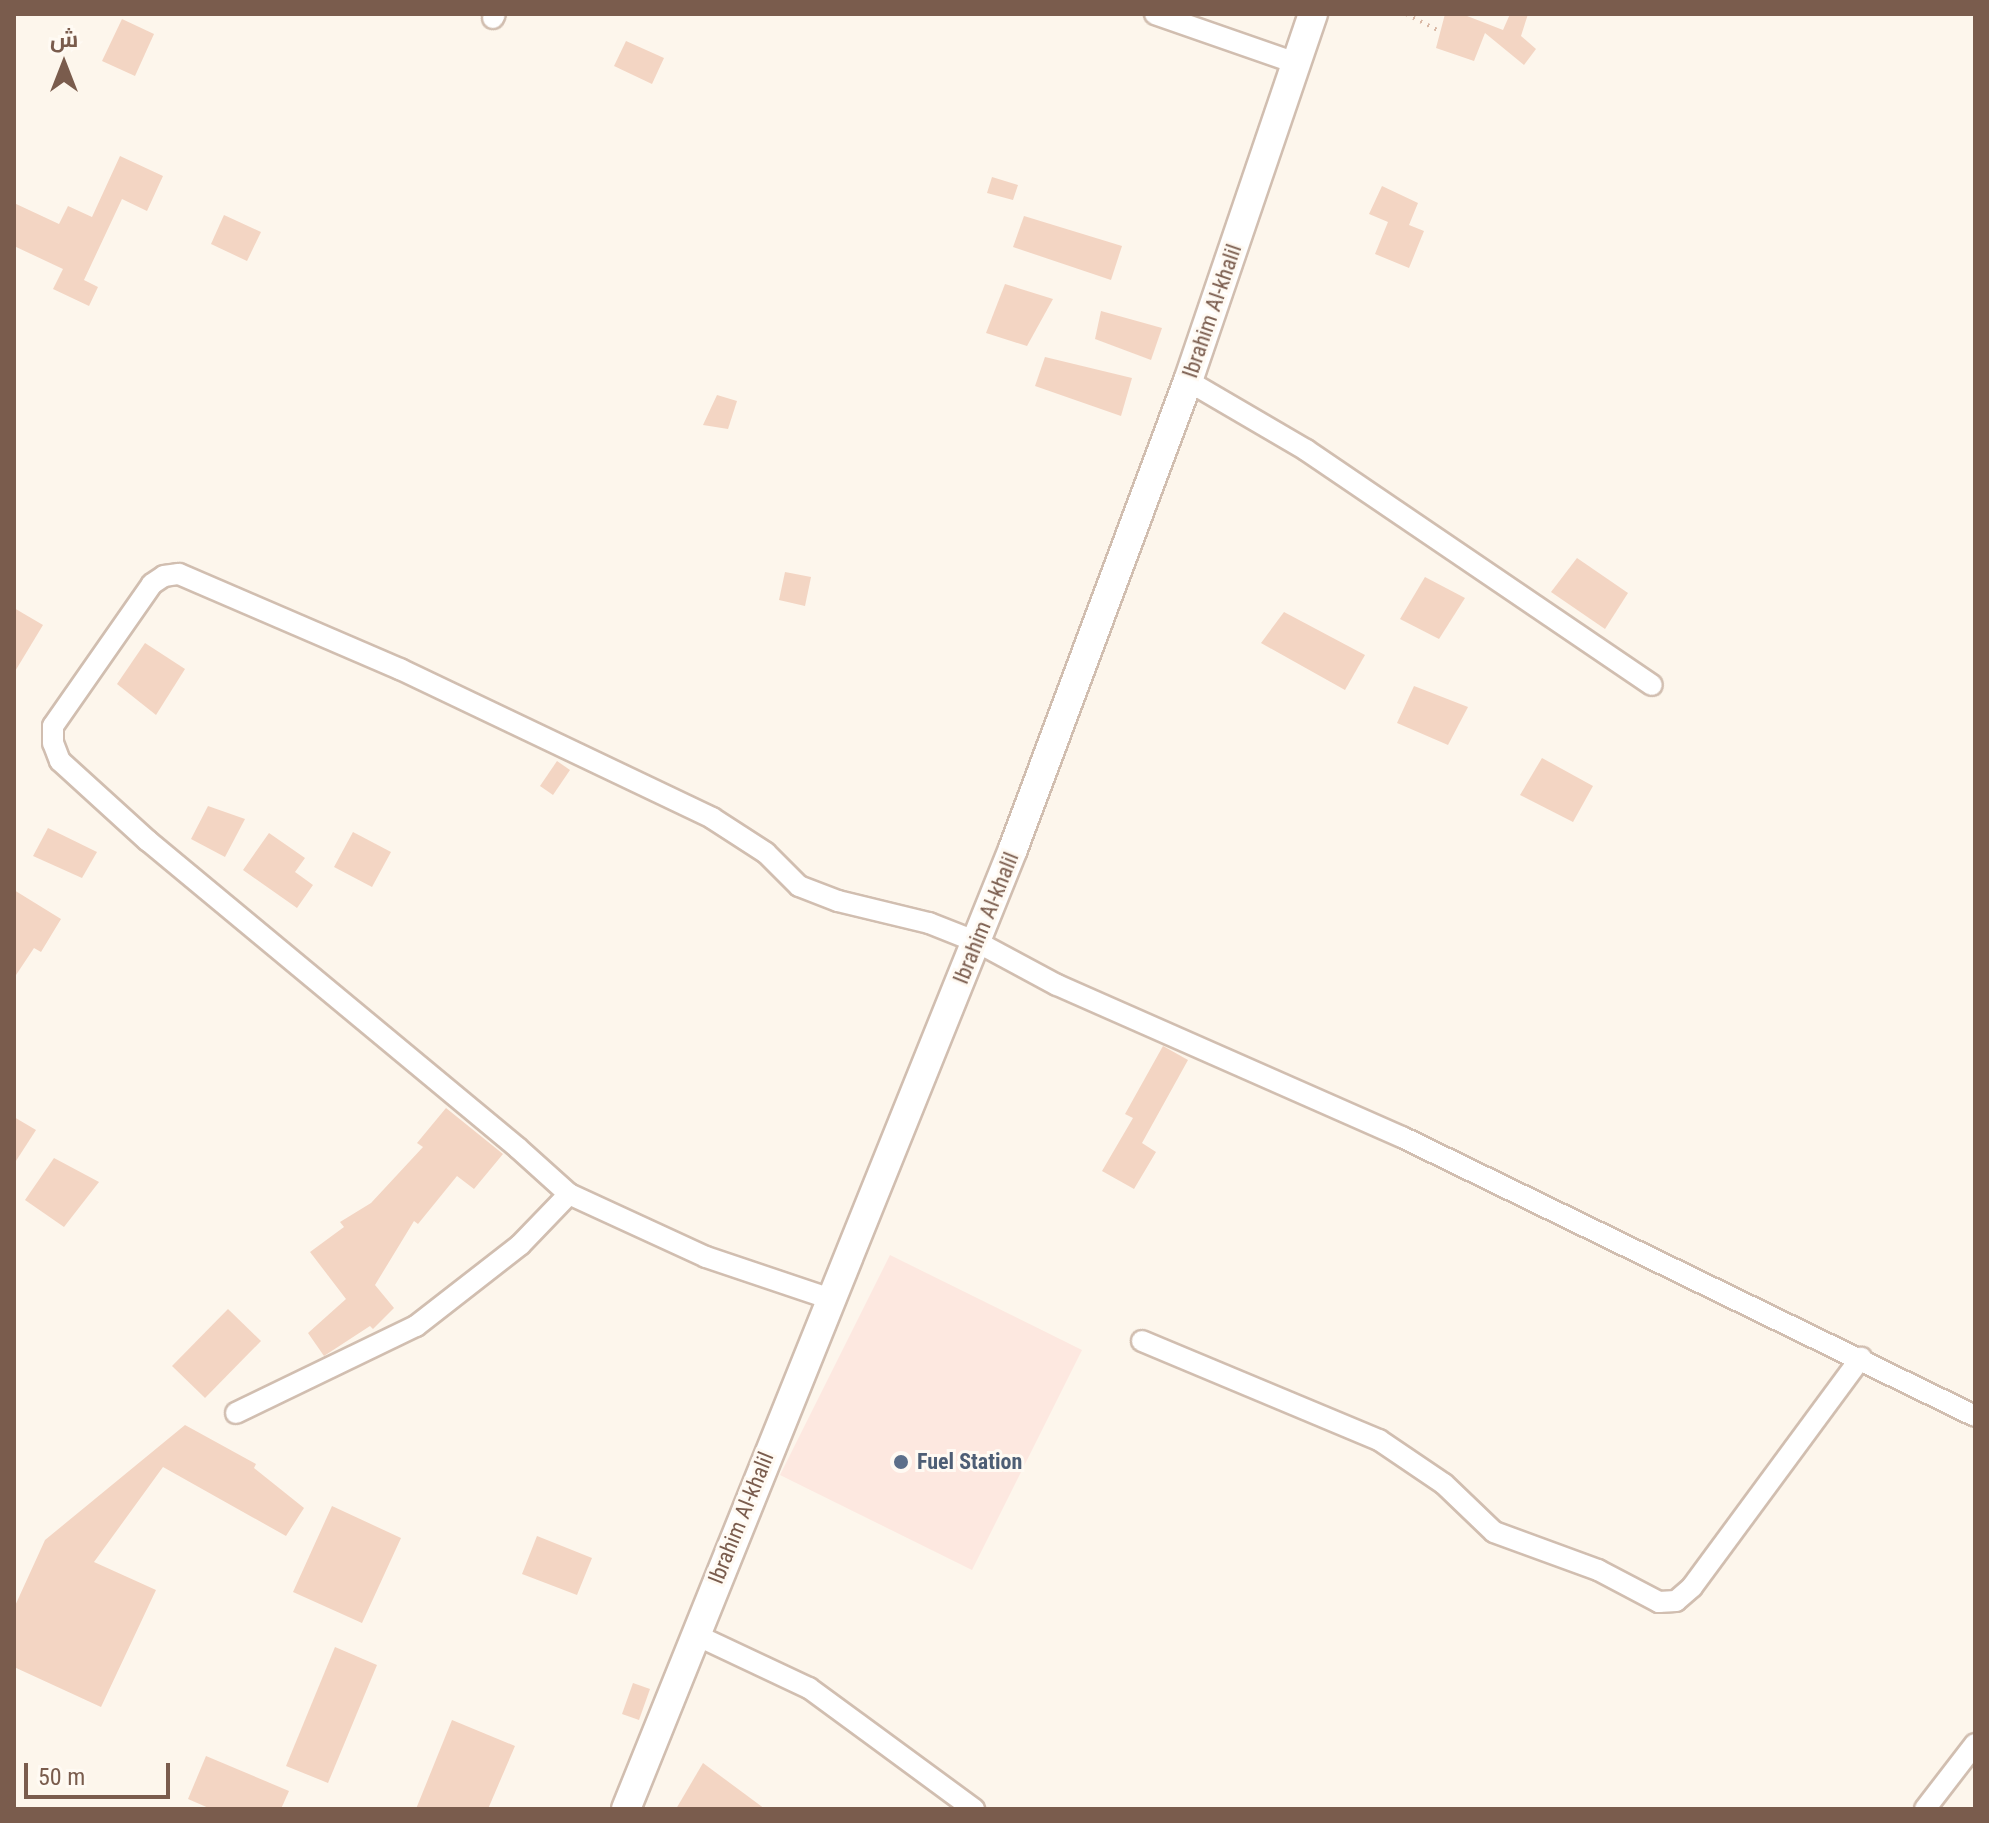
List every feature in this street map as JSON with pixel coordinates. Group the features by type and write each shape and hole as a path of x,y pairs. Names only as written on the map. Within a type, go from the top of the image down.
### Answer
{"street":[{"path":"1155,14 1296,63"},
{"name":"Ibrahim Al-khalil","path":"626,1809 694,1634 977,942 1188,381 1313,14"},
{"path":"1188,381 1306,450 1652,685"},
{"path":"831,1299 706,1257 569,1194 518,1148 148,841 60,761 53,743 53,726 152,584 164,576 179,574 386,663 712,818 766,853 799,886 838,901 929,923 977,942 1057,985 1402,1137 1975,1416"},
{"path":"236,1413 416,1326 520,1245 569,1194"},
{"path":"1142,1341 1379,1440 1444,1484 1494,1532 1598,1570 1659,1602 1676,1601 1692,1587 1861,1358"},
{"path":"694,1634 809,1688 974,1809"},
{"path":"1925,1809 1975,1744"}],"path":[{"path":"1406,14 1440,31"}],"shaded area":[{"path":"890,1255 1082,1350 972,1570 780,1475"}],"building":[{"path":"1445,14 1462,14 1503,30 1510,14 1528,14 1521,36 1536,49 1524,65 1485,33 1474,61 1436,48"},
{"path":"122,19 154,34 135,76 102,61"},
{"path":"626,41 664,58 652,84 614,66"},
{"path":"120,156 163,176 147,211 122,199 84,280 98,287 89,306 53,289 63,269 14,246 14,203 59,224 68,206 92,217"},
{"path":"992,177 1018,185 1013,200 987,193"},
{"path":"1382,186 1418,203 1409,225 1424,231 1409,268 1375,254 1388,222 1369,214"},
{"path":"224,215 261,232 247,261 211,244"},
{"path":"1024,216 1122,246 1111,280 1013,247"},
{"path":"1005,284 1053,299 1027,346 986,333"},
{"path":"1101,311 1162,328 1151,360 1095,339"},
{"path":"1045,357 1132,378 1121,416 1035,386"},
{"path":"717,395 737,401 728,429 703,425"},
{"path":"1577,558 1628,593 1605,629 1551,592"},
{"path":"785,572 811,577 805,606 779,600"},
{"path":"1425,577 1465,598 1439,639 1400,619"},
{"path":"14,608 43,625 14,673"},
{"path":"1284,612 1365,655 1345,690 1261,643"},
{"path":"145,643 185,669 156,715 117,684"},
{"path":"1414,686 1468,707 1448,745 1397,723"},
{"path":"1542,758 1593,786 1573,822 1520,795"},
{"path":"557,761 570,770 553,795 540,786"},
{"path":"208,806 245,819 225,857 191,839"},
{"path":"48,828 97,852 82,878 33,856"},
{"path":"353,832 391,852 372,887 334,867"},
{"path":"269,833 305,858 295,872 313,885 297,908 243,870"},
{"path":"14,890 61,919 41,952 34,948 14,978"},
{"path":"1163,1046 1188,1060 1142,1143 1156,1152 1134,1189 1102,1171 1133,1118 1125,1114"},
{"path":"446,1108 503,1154 474,1189 457,1176 418,1224 414,1221 375,1285 394,1308 373,1329 370,1326 324,1356 308,1333 346,1299 310,1252 344,1227 340,1222 371,1203 423,1147 417,1143"},
{"path":"14,1117 36,1130 14,1164"},
{"path":"54,1158 99,1182 64,1227 25,1200"},
{"path":"228,1309 261,1341 205,1398 172,1366"},
{"path":"185,1425 256,1464 254,1468 304,1508 286,1536 163,1467 94,1562 156,1590 101,1707 14,1667 14,1608 45,1540"},
{"path":"332,1506 401,1538 362,1623 293,1592"},
{"path":"537,1536 592,1558 577,1595 522,1574"},
{"path":"335,1647 377,1665 328,1783 286,1766"},
{"path":"633,1683 650,1689 639,1720 622,1714"},
{"path":"452,1720 515,1746 488,1809 416,1809"},
{"path":"206,1756 289,1791 281,1809 211,1809 188,1799"},
{"path":"703,1763 765,1809 676,1809"}],"place":[{"name":"Fuel Station","path":"901,1462"}]}
